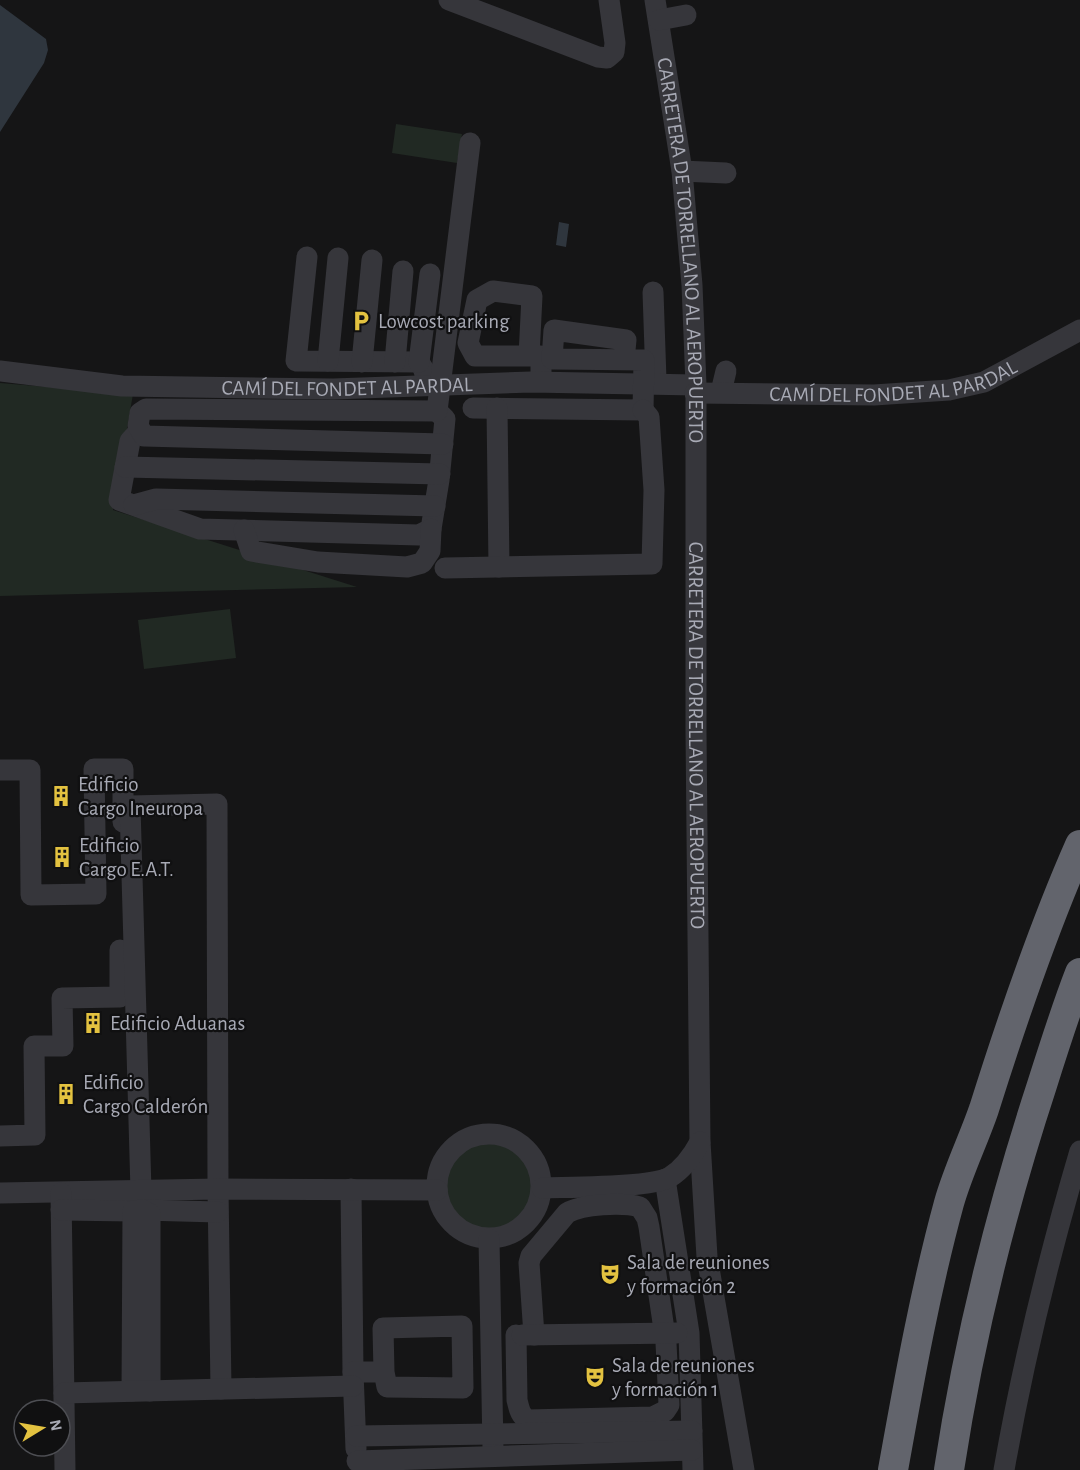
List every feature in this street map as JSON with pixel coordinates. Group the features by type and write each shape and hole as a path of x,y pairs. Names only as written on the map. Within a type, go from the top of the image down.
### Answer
{"highway":[{"path":"893,1470 919,1326 950,1200 983,1112 1035,956 1080,845"},
{"path":"949,1470 967,1369 1007,1199 1022,1144 1080,973"},
{"path":"905,1470 934,1316 983,1112"}],"street":[{"path":"449,0 598,57 607,58 614,52 615,43 609,0"},
{"path":"657,10 686,15"},
{"name":"CARRETERA DE TORRELLANO AL AEROPUERTO","path":"657,10 682,171 692,285 695,389 700,1142 707,1257 744,1470"},
{"path":"433,385 419,362 470,143"},
{"path":"682,171 726,172"},
{"path":"307,257 296,361 419,362"},
{"path":"328,362 338,258"},
{"path":"362,362 372,260"},
{"path":"244,530 252,551 318,562 407,567 422,563 430,551 445,419 437,411 433,385 442,265"},
{"path":"395,362 403,271"},
{"path":"643,410 650,384 653,292"},
{"name":"CAMÍ DEL FONDET AL PARDAL","path":"0,371 122,386 333,389 541,382 650,384 721,392 874,395 949,390 984,382 1080,330"},
{"path":"530,356 541,356 541,382"},
{"path":"624,360 644,360 650,384"},
{"path":"721,392 726,371"},
{"path":"445,568 652,564 654,490 649,417 643,410 473,408"},
{"path":"497,408 499,567"},
{"path":"437,411 146,409 140,413 138,426 144,436 443,444"},
{"path":"140,430 130,441 119,500 200,529 419,535 431,529"},
{"path":"125,467 440,474"},
{"path":"134,505 156,499 435,506"},
{"path":"0,770 30,770 31,895 96,894 94,769 123,769 124,892 119,892 120,997 62,998 63,1046 34,1047 35,1136 0,1136"},
{"path":"141,1391 150,1214 139,1204 130,806 217,804 221,1389"},
{"path":"489,1133 506,1136 521,1143 533,1156 540,1171 542,1188 539,1204 531,1218 520,1229 505,1236 489,1239 460,1230 448,1219 437,1190 438,1173 445,1157 457,1144 472,1136 489,1133"},
{"path":"542,1188 648,1183 665,1179 676,1173 694,1154 700,1142"},
{"path":"1004,1470 1027,1354 1057,1229 1080,1151"},
{"path":"665,1179 689,1333 692,1450"},
{"path":"139,1204 218,1189 437,1190"},
{"path":"351,1189 353,1379 357,1465 493,1463 692,1450"},
{"path":"0,1193 61,1201 139,1204 218,1212"},
{"path":"61,1201 64,1470"},
{"path":"634,1205 640,1207 648,1222 664,1334 669,1404 662,1413 653,1417 528,1420 521,1413 517,1400 525,1335 529,1263 531,1256 567,1213 573,1209 634,1205"},
{"path":"489,1239 493,1463"},
{"path":"462,1326 463,1388 387,1387 384,1372 383,1328 462,1326"},
{"path":"491,1335 689,1333"},
{"path":"63,1393 221,1389 353,1379 384,1372"},
{"path":"356,1436 493,1436 692,1450"}],"shaded area":[{"path":"0,5 46,39 48,50 44,63 0,132"},
{"path":"396,124 462,134 457,163 392,153"},
{"path":"559,222 569,224 566,247 556,245"},
{"path":"0,383 133,394 113,510 357,587 0,596"},
{"path":"230,609 236,658 144,669 138,620"},
{"path":"489,1143 506,1146 520,1156 530,1170 533,1187 530,1204 520,1218 506,1228 489,1231 472,1228 458,1218 448,1204 445,1187 448,1170 458,1156 472,1146"}],"place":[{"name":"Lowcost parking","path":"361,321"},
{"name":"Edificio Cargo Ineuropa","path":"61,796"},
{"name":"Edificio Cargo E.A.T.","path":"62,857"},
{"name":"Edificio Aduanas","path":"93,1023"},
{"name":"Edificio Cargo Calderón","path":"66,1094"},
{"name":"Sala de reuniones y formación 2","path":"610,1274"},
{"name":"Sala de reuniones y formación 1","path":"595,1377"}]}
